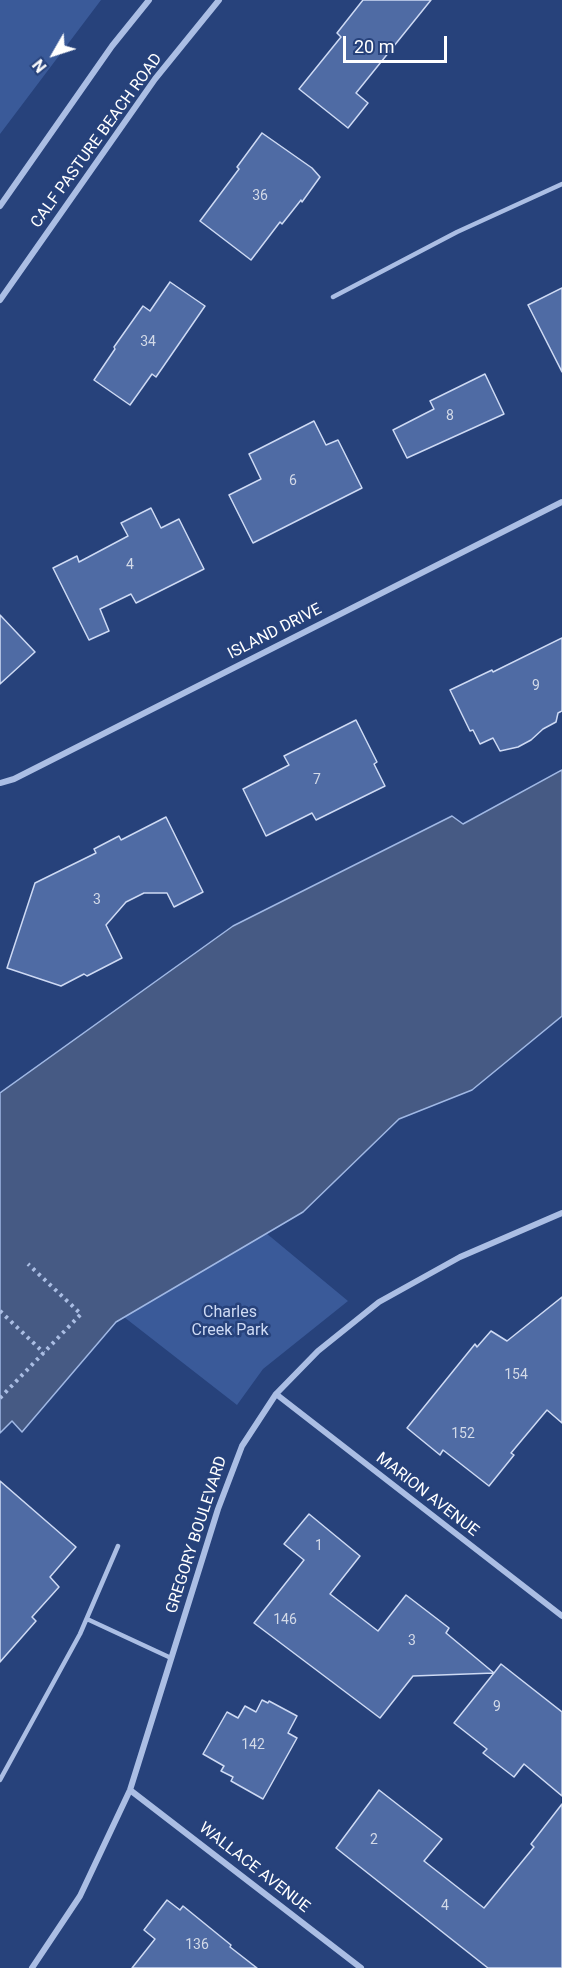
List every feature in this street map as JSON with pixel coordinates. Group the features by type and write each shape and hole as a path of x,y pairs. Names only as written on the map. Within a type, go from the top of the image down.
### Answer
{"street":[{"path":"0,206 112,46 149,0"},
{"name":"CALF PASTURE BEACH ROAD","path":"0,300 155,79 219,0"},
{"name":"ISLAND DRIVE","path":"0,783 24,774 562,502"},
{"name":"GREGORY BOULEVARD","path":"32,1968 80,1896 130,1790 218,1509 242,1446 276,1394 318,1351 379,1302 460,1257 562,1213"},
{"name":"MARION AVENUE","path":"276,1394 562,1616"},
{"name":"WALLACE AVENUE","path":"130,1790 361,1968"}],"lane":[{"path":"333,297 457,232 562,184"},
{"path":"0,1780 87,1619 118,1546"},
{"path":"87,1619 171,1658"}],"path":[{"path":"0,1398 2,1392 81,1314 28,1264"},
{"path":"0,1311 44,1353"}],"green space":[{"path":"0,0 101,0 0,134"},
{"name":"Charles Creek Park","path":"266,1233 348,1301 263,1369 237,1405 124,1317"}],"shaded area":[{"path":"562,770 562,1016 472,1090 399,1119 303,1212 116,1322 22,1432 12,1421 0,1433 0,1093 233,926 452,816 463,824"}],"building":[{"path":"363,0 431,0 356,93 368,103 348,128 299,89 341,37 337,33"},
{"path":"262,133 312,168 320,177 302,202 301,200 282,224 280,222 251,260 200,221 239,169 237,167"},
{"path":"170,282 205,306 156,377 152,374 130,405 94,380 143,306 150,311"},
{"path":"562,288 562,372 528,305"},
{"path":"485,374 504,414 407,458 393,430 434,409 430,401"},
{"path":"314,421 326,445 338,440 362,488 253,543 229,495 261,479 249,454"},
{"path":"151,508 161,528 179,519 204,569 136,603 131,594 100,609 109,631 89,640 53,568 77,556 79,562 128,536 121,523"},
{"path":"0,615 35,652 0,684"},
{"path":"562,638 562,711 558,713 556,722 518,747 500,751 493,738 480,744 473,730 470,731 450,690"},
{"path":"356,720 377,762 374,764 385,786 316,820 312,813 266,836 243,789 289,765 284,756"},
{"path":"166,817 203,892 174,907 167,893 144,893 126,902 106,925 122,958 87,976 84,974 61,986 7,968 35,883 96,853 94,849 119,836 121,840"},
{"path":"562,1297 562,1423 547,1410 511,1453 514,1455 489,1486 443,1450 440,1455 407,1428 475,1344 477,1347 491,1331 507,1341"},
{"path":"0,1481 76,1547 50,1577 59,1587 32,1617 36,1621 0,1662"},
{"path":"309,1514 360,1556 330,1594 378,1631 406,1595 449,1628 446,1633 494,1673 413,1676 380,1718 254,1623 304,1560 284,1544"},
{"path":"501,1664 562,1712 562,1796 524,1764 514,1777 483,1753 487,1749 454,1723"},
{"path":"262,1700 268,1703 269,1701 297,1716 288,1733 297,1738 263,1799 231,1781 233,1777 221,1771 224,1766 203,1754 227,1712 238,1718 245,1706 256,1712"},
{"path":"379,1790 442,1839 424,1861 484,1908 534,1847 531,1844 562,1804 562,1968 488,1968 336,1848"},
{"path":"167,1900 180,1910 183,1906 257,1968 132,1968 155,1939 144,1930"}]}
